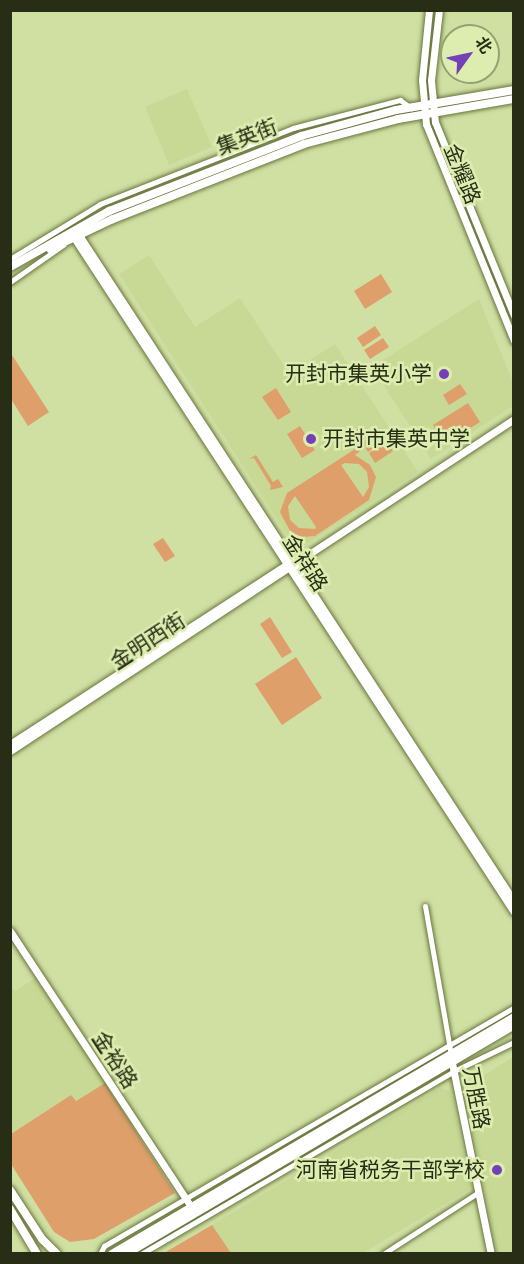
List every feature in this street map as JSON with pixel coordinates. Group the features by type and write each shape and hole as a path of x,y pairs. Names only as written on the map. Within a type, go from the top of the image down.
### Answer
{"main road":[{"name":"集英街","path":"10,273 74,232 304,144 423,110 513,90"},
{"name":"集英街","path":"433,108 513,99"},
{"name":"集英街","path":"10,267 74,232 301,136 411,108 423,110"},
{"path":"112,1254 189,1203 452,1063 513,1017"},
{"path":"126,1254 513,1025"},
{"path":"10,1190 42,1239 57,1254"},
{"path":"10,1209 37,1254"}],"street":[{"name":"金耀路","path":"429,10 423,110 435,154 513,341"},
{"name":"金耀路","path":"439,10 433,108 444,150 513,316"},
{"path":"10,259 100,204 293,128 400,100 411,108"},
{"path":"10,282 74,232"},
{"name":"金祥路","path":"74,232 513,912"},
{"name":"金明西街","path":"10,744 513,419"},
{"name":"金祥路","path":"290,564 513,901"},
{"name":"金明西街","path":"10,751 290,564"},
{"path":"425,906 452,1063"},
{"name":"金裕路","path":"10,931 189,1203"},
{"path":"100,1254 104,1246 189,1203 513,1007"},
{"path":"141,1254 452,1063 513,1042"},
{"name":"万胜路","path":"452,1063 491,1254"},
{"path":"382,1254 479,1192"}],"shaded area":[{"path":"187,89 212,147 169,165 145,107"},
{"name":"开封市集英中学","path":"149,255 195,327 240,298 289,373 335,344 418,472 305,545 292,542 119,274"},
{"path":"381,274 392,292 365,309 354,291"},
{"name":"开封市集英小学","path":"479,299 513,382 513,406 431,459 372,367"},
{"path":"375,326 381,335 363,347 357,338"},
{"path":"383,338 389,347 370,359 364,350"},
{"path":"12,355 49,412 28,426 11,399"},
{"path":"460,384 467,394 449,405 443,395"},
{"path":"276,388 291,412 278,420 262,397"},
{"path":"468,403 480,422 445,444 433,425"},
{"path":"300,426 315,450 302,458 287,434"},
{"path":"360,427 367,437 349,449 342,439"},
{"path":"380,431 386,440 368,452 362,442"},
{"path":"387,442 393,451 375,463 369,453"},
{"path":"358,447 360,451 355,455 370,465 376,477 369,500 315,536 302,537 290,531 280,512 287,493","holes":["359,464 367,472 369,487 363,497 341,465","295,496 316,527 315,529 299,528 290,520 288,506"]},
{"path":"256,455 273,482 278,479 283,487 270,490 271,486 254,458 249,459"},
{"path":"163,538 175,556 165,562 153,544"},
{"path":"270,617 292,652 282,658 260,624"},
{"path":"296,657 322,698 282,725 255,684"},
{"path":"35,978 105,1083 75,1101 71,1095 11,1134 10,985 15,991"},
{"name":"河南省税务干部学校","path":"513,1057 513,1253 497,1253 465,1087"},
{"path":"105,1083 175,1193 94,1239 70,1242 54,1232 11,1164 11,1134 71,1095 76,1101"},
{"path":"440,1088 451,1091 470,1184 468,1190 363,1253 231,1253 212,1225"},
{"path":"212,1225 231,1253 164,1253"}],"place":[{"name":"开封市集英小学","path":"444,374"},
{"name":"开封市集英中学","path":"311,439"},
{"name":"河南省税务干部学校","path":"497,1170"}]}
